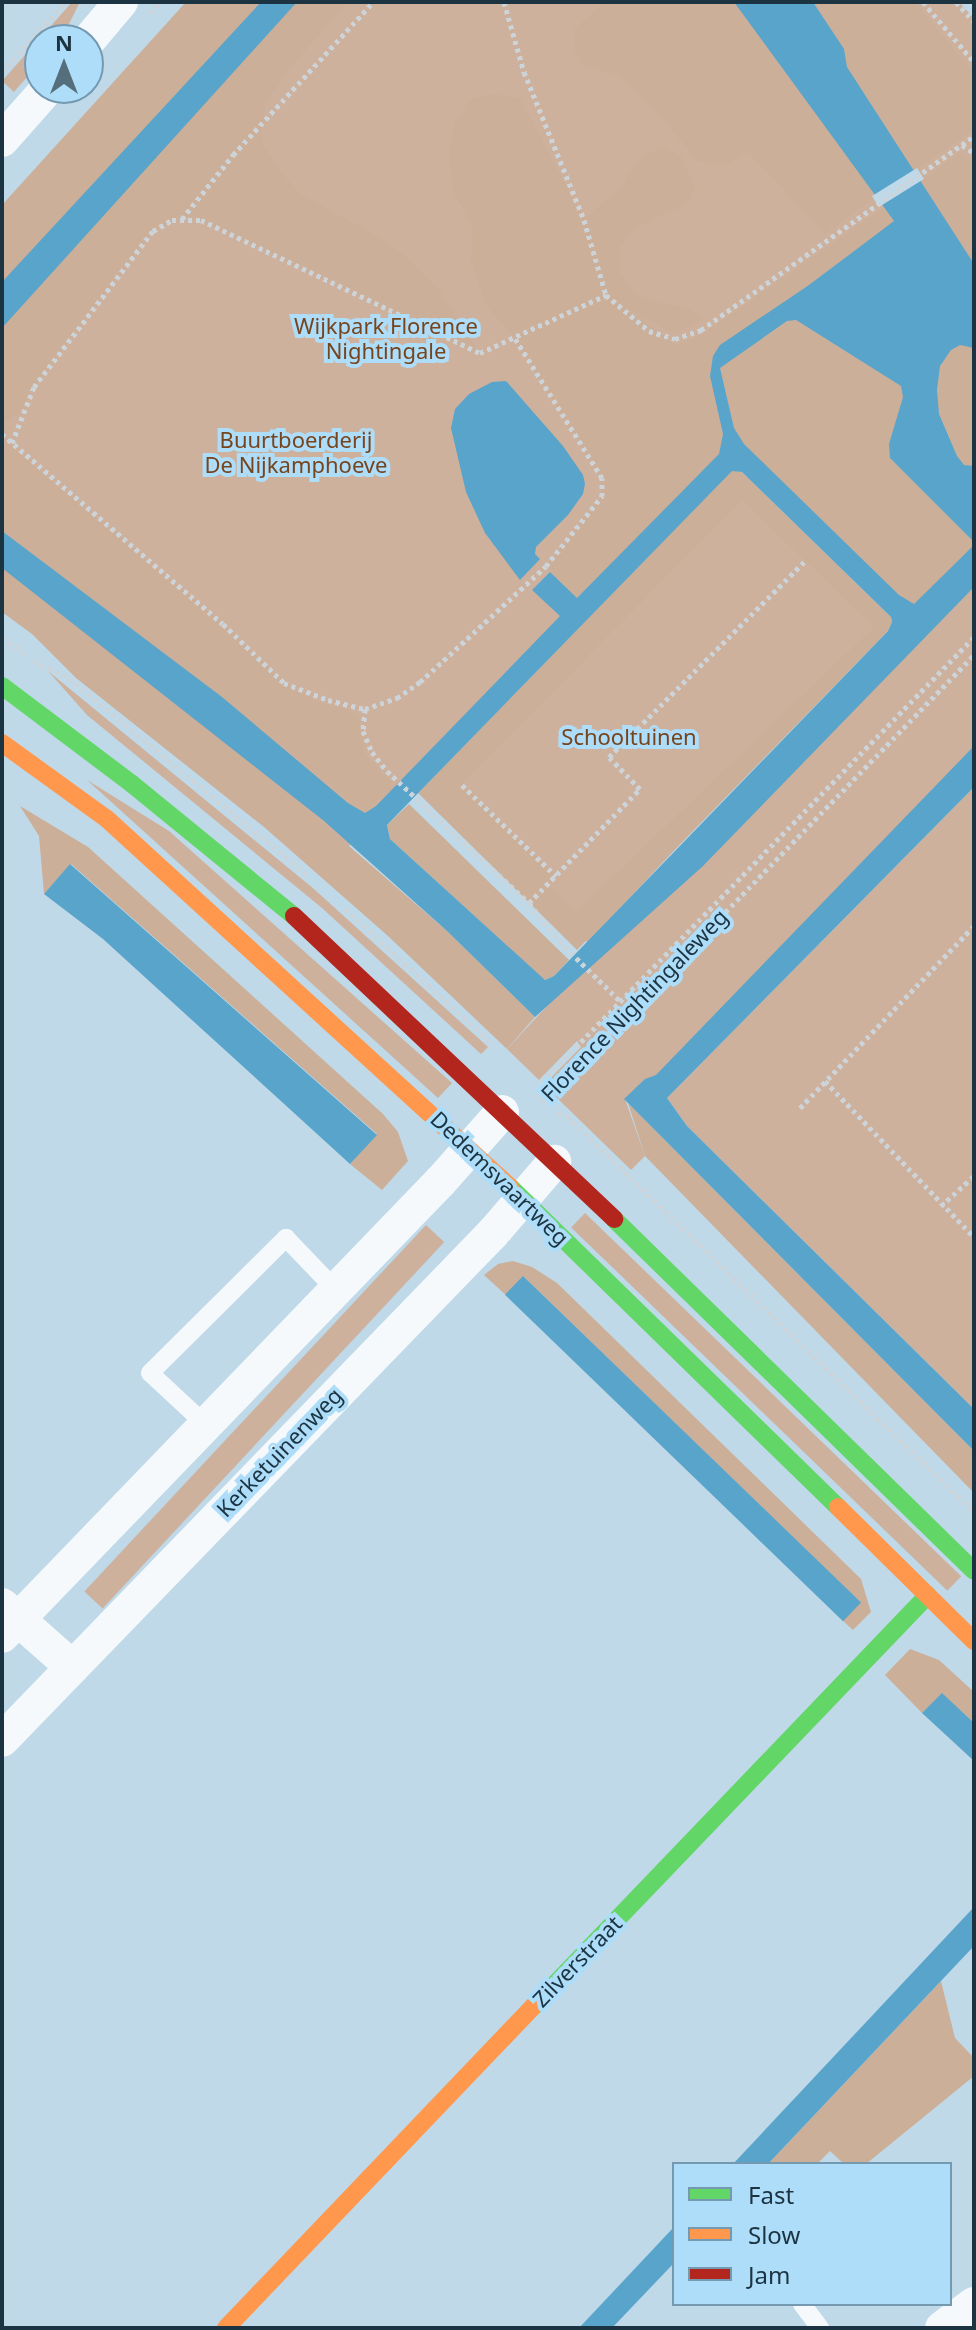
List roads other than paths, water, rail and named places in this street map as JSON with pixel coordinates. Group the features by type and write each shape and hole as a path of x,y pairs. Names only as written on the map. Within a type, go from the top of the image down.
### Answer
{"main road":[{"path":"2,686 132,784 298,919 554,1162 974,1571"},
{"name":"Dedemsvaartweg","path":"2,743 107,819 472,1149 974,1641"},
{"name":"Zilverstraat","path":"226,2328 928,1595"}],"street":[{"path":"102,24 121,2"},
{"path":"2,140 34,104"},
{"path":"72,1667 7,1620 206,1425 334,1288 472,1149 502,1112"},
{"name":"Kerketuinenweg","path":"2,1740 493,1233 554,1162"},
{"path":"942,2328 974,2304"}],"lane":[{"path":"206,1425 150,1373 286,1238 334,1288"},
{"path":"804,2306 820,2328"}],"water":[{"path":"261,2 297,2 2,328 2,282"},
{"path":"734,2 813,2 844,49 847,67 974,264 974,348 960,345 951,350 940,366 937,390 939,414 957,456 964,465 974,466 974,587 703,866 535,1017 447,931 324,821 2,568 2,531 222,697 348,803 365,813 376,806 560,616 532,590 550,572 577,598 719,454 723,434 710,376 713,356 720,345 809,285 894,221","holes":["796,320 901,386 903,397 889,444 890,458 972,540 973,546 914,604 899,595 744,444 734,428 720,368 787,321","732,471 742,472 891,617 892,622 888,631 554,976 545,980 390,839 387,825"]},
{"path":"506,381 563,446 583,475 585,484 583,494 568,515 536,547 535,554 540,559 520,580 485,533 466,492 451,428 455,409 469,394 492,382"},
{"path":"974,746 974,787 667,1098 687,1126 974,1409 974,1451 624,1099 645,1079 656,1075"},
{"path":"70,864 377,1135 350,1164 103,939 44,894"},
{"path":"523,1276 861,1602 843,1621 505,1295"},
{"path":"942,1693 974,1723 974,1761 922,1713"},
{"path":"974,1907 974,1946 770,2162 735,2162"},
{"path":"672,2229 672,2265 612,2328 579,2328"}],"park label":[{"name":"Wijkpark Florence Nightingale","path":"386,338"},
{"name":"Buurtboerderij De Nijkamphoeve","path":"296,452"},
{"name":"Schooltuinen","path":"629,737"}]}
